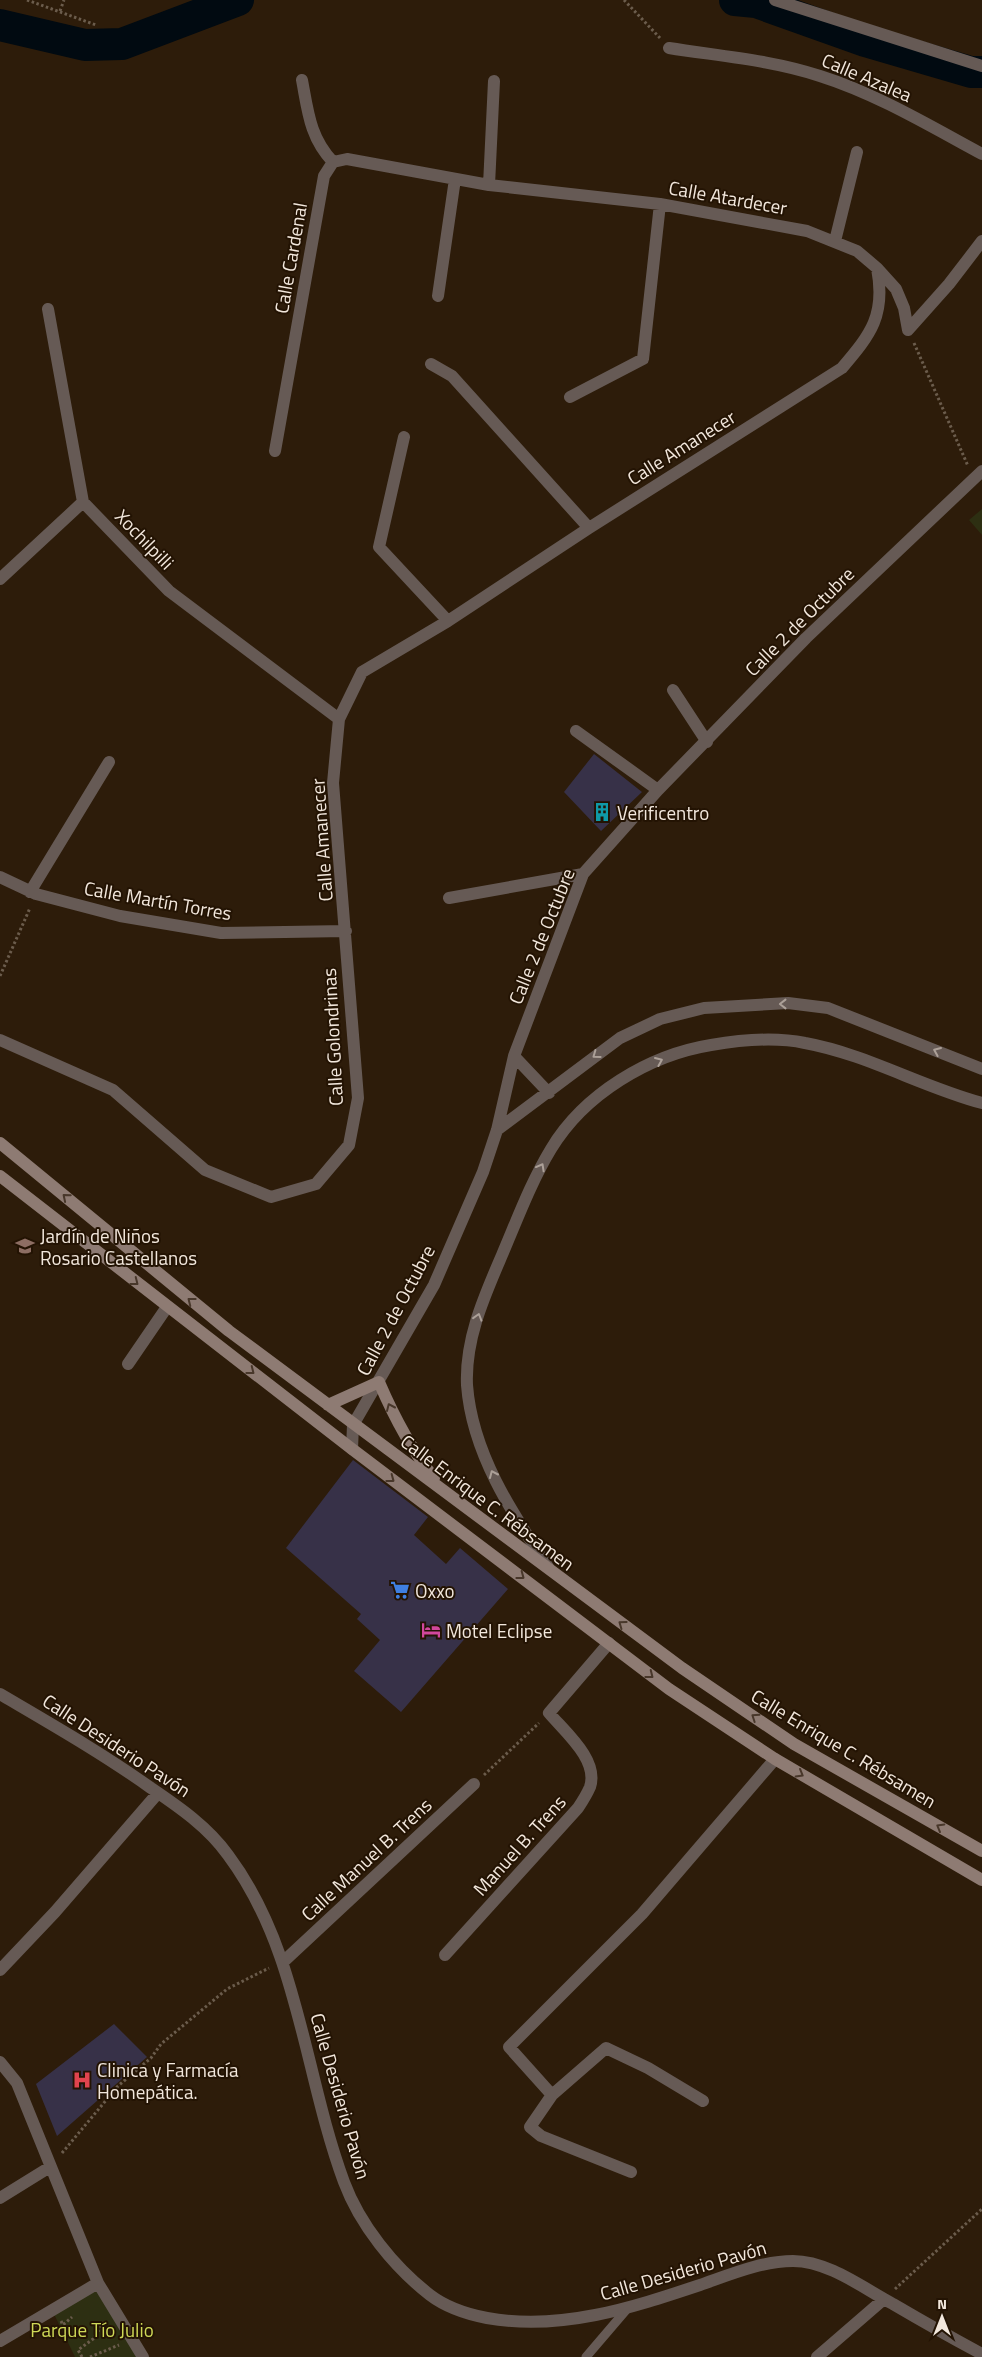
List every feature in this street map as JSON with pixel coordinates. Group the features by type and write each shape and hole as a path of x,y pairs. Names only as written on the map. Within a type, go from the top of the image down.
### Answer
{"main road":[{"name":"Calle Enrique C. Rébsamen","path":"0,1143 181,1293 353,1425 682,1668 794,1744 982,1851"},
{"path":"0,1176 352,1449 676,1694 775,1759 982,1880"},
{"path":"328,1404 378,1382 396,1421 418,1458 445,1492"}],"street":[{"path":"775,0 982,66"},
{"name":"Calle Azalea","path":"670,48 750,60 820,75 883,101 982,154"},
{"path":"302,80 314,132 320,148 333,162"},
{"path":"489,185 494,81"},
{"path":"835,241 857,152"},
{"name":"Calle Atardecer","path":"333,162 347,159 489,185 660,204 807,231 857,251 877,268 896,289 904,308 908,330"},
{"name":"Calle Cardenal","path":"275,451 324,176 333,162"},
{"path":"438,296 455,179"},
{"path":"570,397 643,359 660,204"},
{"path":"908,330 949,284 982,241"},
{"name":"Calle Amanecer","path":"346,931 333,783 339,719 362,672 448,621 589,528 842,368 869,336 878,311 881,288 877,268"},
{"path":"0,579 83,502 48,309"},
{"path":"431,364 452,376 589,528"},
{"path":"404,437 379,547 448,621"},
{"name":"Calle 2 de Octubre","path":"352,1449 353,1425 434,1285 483,1172 497,1130 514,1056 583,874 658,790 806,638 978,474"},
{"name":"Xochilpilli","path":"83,502 169,591 339,719"},
{"path":"673,690 706,742"},
{"path":"576,731 658,790"},
{"path":"33,893 108,762"},
{"path":"449,898 583,874"},
{"name":"Calle Martín Torres","path":"0,877 33,893 120,916 221,933 346,931"},
{"name":"Calle Golondrinas","path":"0,1040 113,1090 205,1170 270,1197 316,1184 349,1145 358,1098 346,931"},
{"path":"497,1130 620,1038 660,1019 704,1008 788,1003 828,1008 982,1069"},
{"path":"552,1573 506,1502 486,1459 473,1421 467,1384 470,1341 482,1302 536,1176 552,1147 572,1120 602,1092 638,1070 677,1053 712,1044 762,1041 802,1042 831,1049 982,1103"},
{"path":"514,1056 549,1092"},
{"path":"128,1364 167,1307"},
{"path":"549,1714 609,1643"},
{"name":"Calle Desiderio Pavón","path":"0,1694 102,1754 158,1792 186,1812 226,1852 249,1886 283,1962 345,2184 380,2246 430,2295 450,2308 507,2321 553,2322 627,2309 742,2271 776,2262 795,2261 816,2265 884,2299 982,2354"},
{"name":"Manuel B. Trens","path":"445,1955 578,1808 590,1787 592,1774 588,1762 549,1714"},
{"path":"552,2095 510,2047 642,1914 775,1759"},
{"name":"Calle Manuel B. Trens","path":"283,1962 474,1784"},
{"path":"0,1970 55,1912 158,1792"},
{"path":"631,2172 541,2136 530,2127 552,2095 606,2048 648,2068 703,2102"},
{"path":"0,2062 17,2083 98,2283 143,2357"},
{"path":"0,2198 50,2167"},
{"path":"0,2341 98,2283"},
{"path":"817,2357 884,2299"}],"lane":[{"path":"586,2357 627,2309"}],"path":[{"path":"27,0 96,24"},
{"path":"60,11 64,0"},
{"path":"624,0 670,48"},
{"path":"908,330 978,474"},
{"path":"0,976 33,893"},
{"path":"474,1784 549,1714"},
{"path":"50,2167 118,2086 151,2058 161,2044 227,1989 283,1962"},
{"path":"884,2299 982,2209"},
{"path":"82,2357 78,2350 93,2339 103,2326 104,2318"},
{"path":"90,2357 121,2344"}],"green space":[{"path":"982,509 982,535 969,520"},
{"name":"Parque Tío Julio","path":"98,2283 143,2357 75,2357 52,2310"}],"building":[{"name":"Verificentro","path":"594,754 642,792 601,831 564,792"},
{"path":"353,1460 428,1517 414,1535 446,1564 460,1548 508,1589 401,1712 354,1671 380,1640 357,1619 361,1614 286,1548"},
{"name":"Clinica y Farmacía Homepática.","path":"114,2024 147,2057 57,2136 36,2084"}],"waterway":[{"path":"0,25 85,45 122,44 238,0"},
{"path":"735,0 756,2 865,41 971,72 982,72"}],"place":[{"name":"Verificentro","path":"602,812"},
{"name":"Jardín de Niños Rosario Castellanos","path":"25,1246"},
{"name":"Oxxo","path":"400,1590"},
{"name":"Motel Eclipse","path":"431,1630"},
{"name":"Clinica y Farmacía Homepática.","path":"82,2080"}]}
